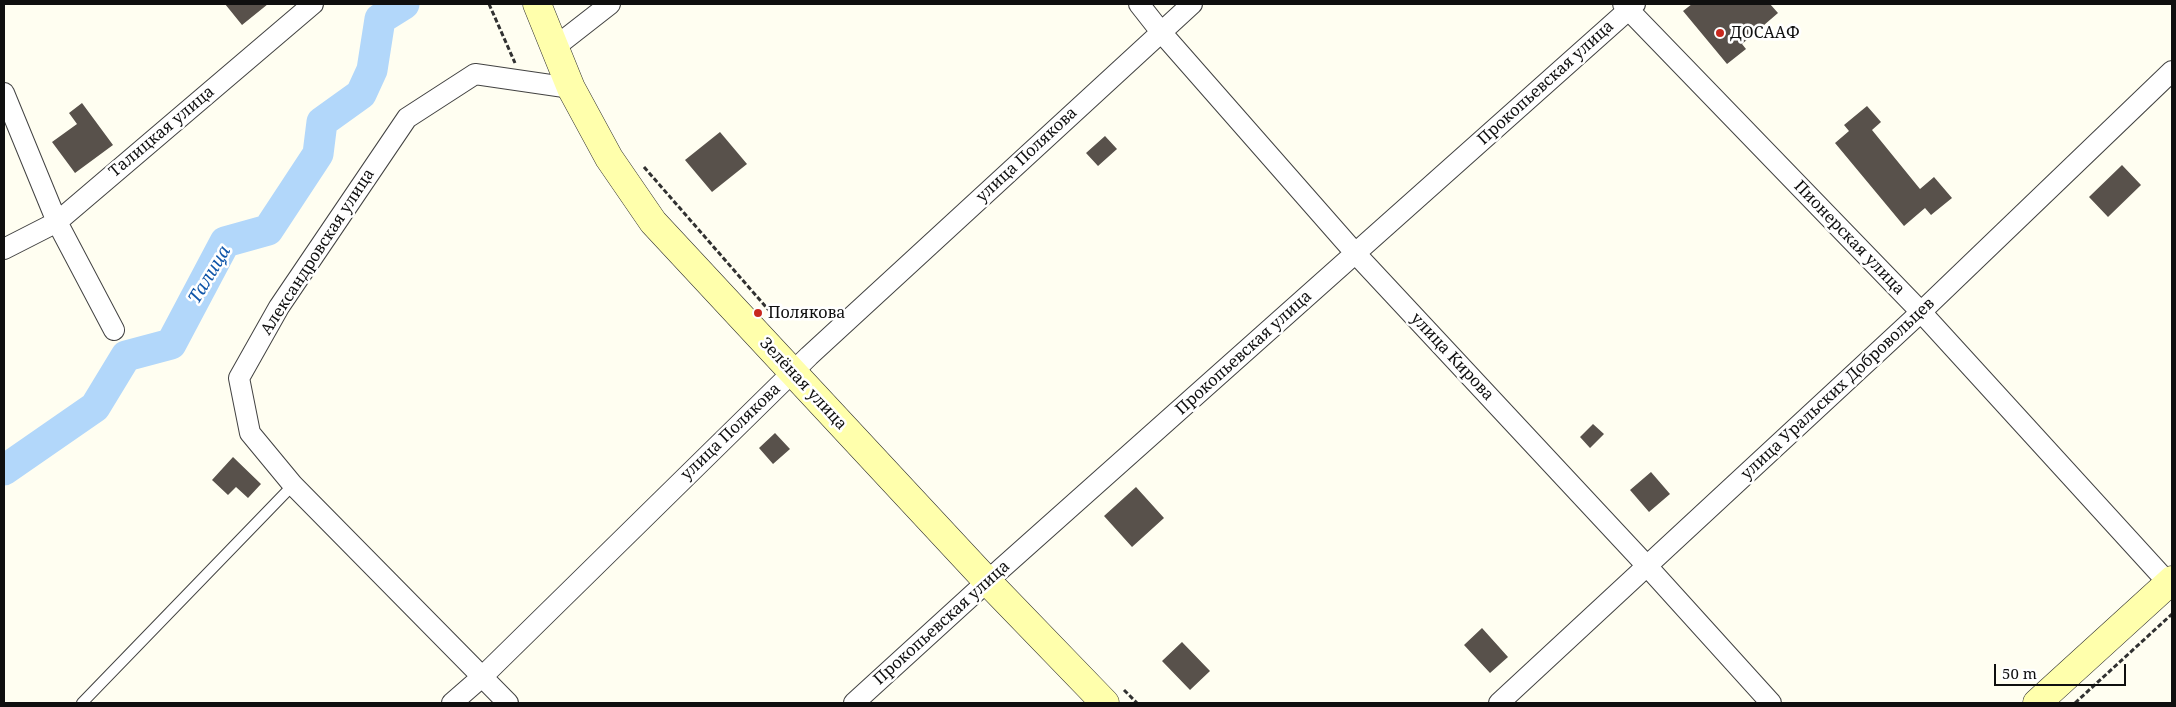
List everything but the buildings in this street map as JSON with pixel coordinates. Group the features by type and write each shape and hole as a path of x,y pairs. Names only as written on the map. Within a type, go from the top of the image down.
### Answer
{"main road":[{"name":"Зелёная улица","path":"537,4 571,88 609,158 653,222 988,582 1105,703"},
{"path":"2037,703 2171,584"}],"street":[{"name":"Талицкая улица","path":"4,249 56,222 313,4"},
{"path":"555,47 610,4"},
{"name":"улица Кирова","path":"1139,4 1161,32 1356,254 1772,703"},
{"name":"улица Полякова","path":"452,703 483,676 792,372 1192,4"},
{"name":"Прокопьевская улица","path":"854,703 1356,254 1629,6"},
{"name":"Пионерская улица","path":"1629,6 1921,312 2171,584"},
{"name":"улица Уральских Добровольцев","path":"1499,703 1921,312 2172,71"},
{"name":"Александровская улица","path":"508,703 293,485 250,433 239,378 278,307 407,118 476,74 571,88"},
{"path":"4,93 56,222 114,330"}],"lane":[{"path":"82,703 293,485"}],"path":[{"path":"489,4 525,82"},
{"path":"2075,703 2172,614"}],"waterway":[{"name":"Талица","path":"4,470 95,407 126,356 171,344 225,242 268,230 318,154 322,122 361,94 372,70 380,19 404,4"}],"place":[{"name":"ДОСААФ","path":"1720,33"},
{"name":"Полякова","path":"758,313"}]}
